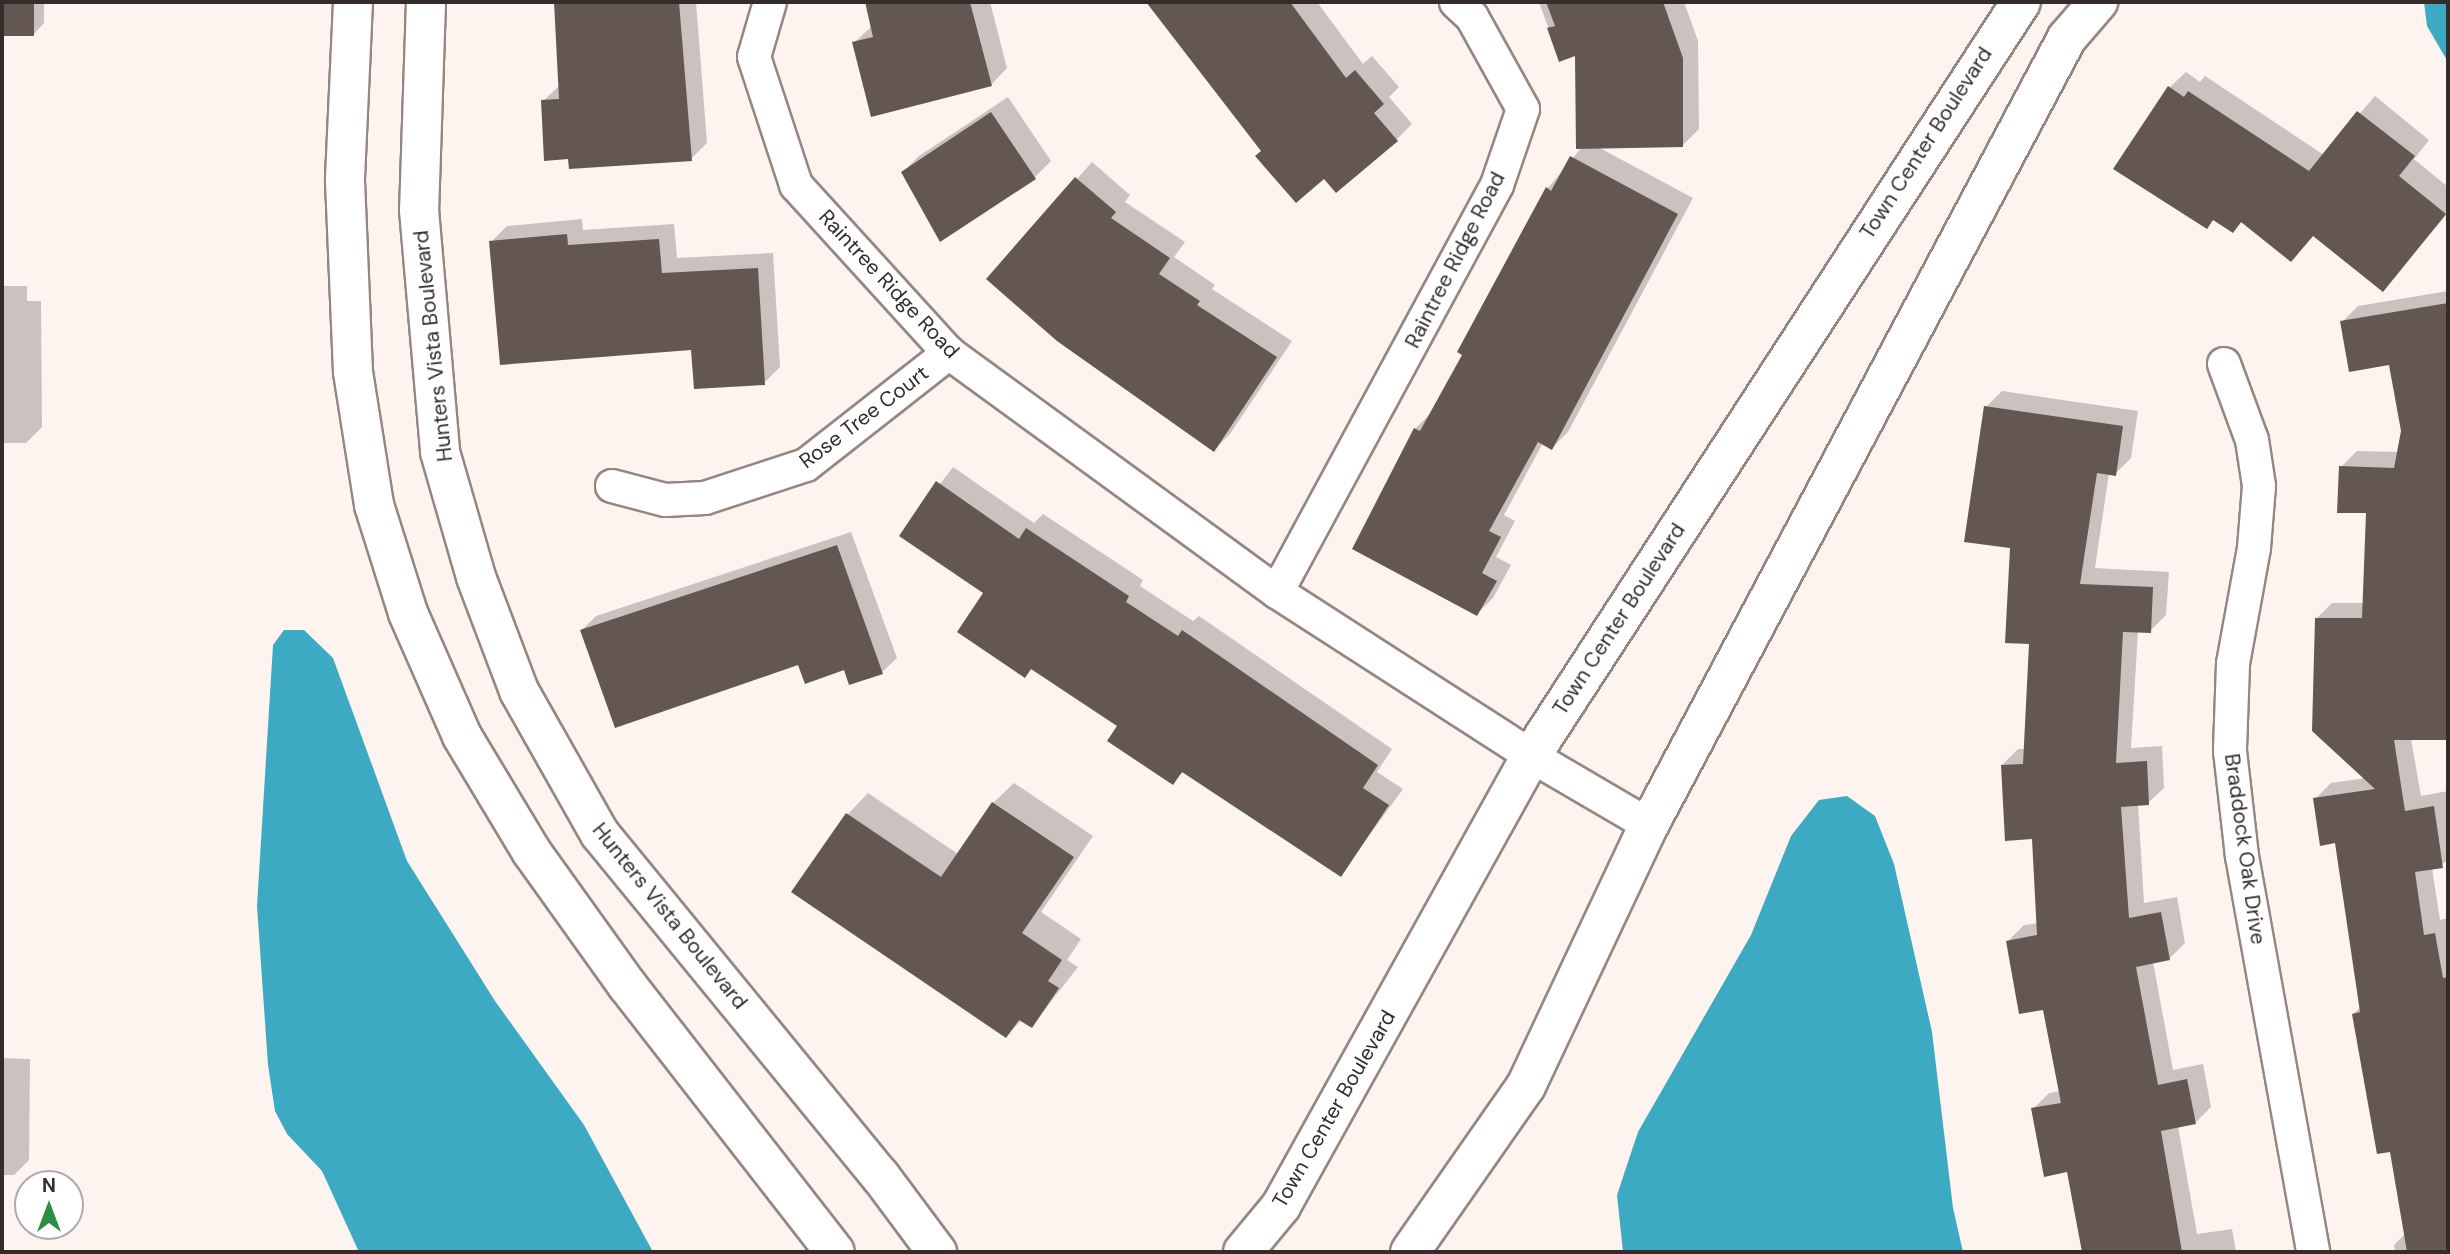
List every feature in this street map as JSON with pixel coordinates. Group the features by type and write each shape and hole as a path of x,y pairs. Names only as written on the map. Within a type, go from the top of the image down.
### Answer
{"street":[{"path":"353,2 345,181 353,372 374,505 408,613 462,736 531,851 627,985 835,1252"},
{"name":"Hunters Vista Boulevard","path":"426,2 419,210 440,453 476,577 519,691 600,834 881,1177 937,1252"},
{"name":"Raintree Ridge Road","path":"770,2 754,57 796,185 950,353 1277,592 1531,756 1649,825"},
{"name":"Raintree Ridge Road","path":"1277,592 1497,185 1523,108 1472,17 1456,2"},
{"name":"Town Center Boulevard","path":"1243,1252 1281,1206 1531,756 2021,2"},
{"path":"1410,1252 1526,1086 1649,825 2067,38 2098,2"},
{"name":"Rose Tree Court","path":"612,485 665,500 705,498 806,465 950,353"},
{"name":"Braddock Oak Drive","path":"2224,364 2252,440 2259,485 2254,548 2233,664 2230,751 2242,856 2313,1252"}],"water":[{"path":"2424,2 2448,2 2448,62 2427,26"},
{"path":"284,630 304,630 333,658 407,861 495,1001 584,1125 653,1252 359,1252 322,1171 287,1134 275,1111 268,1065 257,906 273,645"},
{"path":"1847,796 1875,816 1894,864 1932,1032 1953,1208 1963,1252 1623,1252 1617,1195 1638,1132 1751,935 1791,836 1819,800"}],"building":[{"path":"2,2 34,2 34,36 2,36"},
{"path":"554,2 679,2 692,161 569,169 568,159 544,161 541,100 559,99"},
{"path":"865,2 970,2 992,86 871,117 852,42 873,37"},
{"path":"1146,2 1290,2 1346,78 1355,70 1384,104 1374,113 1398,141 1336,193 1324,179 1296,203 1255,156 1261,151"},
{"path":"1546,2 1663,2 1683,58 1683,147 1576,149 1575,56 1559,62 1547,28 1555,26"},
{"path":"2168,86 2184,97 2188,91 2309,171 2357,111 2415,156 2399,176 2446,214 2383,292 2313,236 2291,262 2241,222 2233,233 2213,220 2207,229 2113,169"},
{"path":"991,112 1036,179 940,242 901,172"},
{"path":"1570,156 1678,214 1552,450 1538,442 1489,531 1501,537 1482,573 1497,581 1477,616 1352,549 1414,428 1420,431 1462,355 1457,352 1546,187 1551,191"},
{"path":"1075,177 1116,212 1111,218 1170,258 1159,274 1200,301 1197,305 1277,357 1214,452 1057,341 986,279"},
{"path":"567,234 568,245 659,239 662,273 758,268 765,385 694,389 691,350 500,365 489,241"},
{"path":"2448,303 2446,740 2394,740 2405,811 2434,806 2443,868 2415,872 2424,935 2435,933 2443,978 2448,977 2448,1252 2407,1252 2390,1152 2377,1154 2352,1014 2360,1012 2335,843 2320,846 2313,798 2375,789 2312,731 2315,618 2362,618 2366,513 2337,513 2339,466 2394,468 2401,431 2389,365 2349,372 2340,321"},
{"path":"1984,406 2123,426 2116,476 2097,473 2080,584 2153,587 2151,633 2123,632 2116,763 2147,761 2149,805 2121,807 2129,918 2161,912 2170,960 2136,967 2158,1085 2187,1079 2196,1124 2161,1131 2182,1252 2082,1252 2067,1172 2044,1177 2031,1108 2061,1103 2043,1010 2019,1014 2006,941 2037,935 2032,839 2005,841 2001,765 2023,764 2029,644 2005,643 2010,548 1964,542"},
{"path":"936,481 1019,539 1026,528 1129,596 1126,602 1178,636 1182,630 1378,765 1363,788 1389,805 1341,877 1182,772 1173,785 1107,741 1117,726 1031,669 1025,678 957,632 983,593 899,536"},
{"path":"837,545 883,674 849,685 844,670 805,684 798,665 615,728 580,630"},
{"path":"992,802 1074,857 1022,933 1062,960 1048,981 1059,988 1032,1028 1019,1020 1006,1038 791,892 846,813 941,877"}]}
